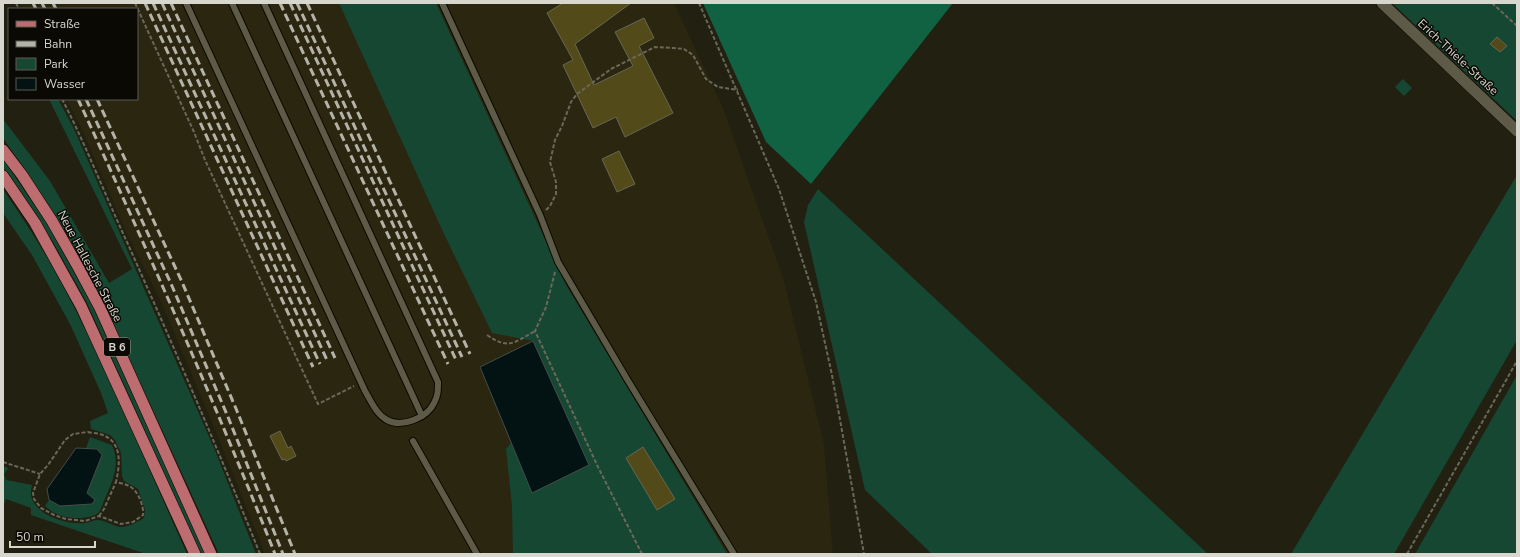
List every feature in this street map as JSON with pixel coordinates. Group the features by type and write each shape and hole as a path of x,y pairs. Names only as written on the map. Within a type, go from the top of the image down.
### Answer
{"main road":[{"name":"Neue Hallesche Straße","path":"3,150 22,175 52,221 77,265 96,302 211,554"},
{"name":"B 6","path":"3,176 35,224 81,306 195,554"}],"street":[{"name":"Erich-Thiele-Straße","path":"1382,3 1517,131"}],"lane":[{"path":"186,3 361,383 377,412 386,420 397,424 410,421 422,416 434,404 438,392 438,382 264,3"},
{"path":"232,3 422,416"},
{"path":"442,3 540,215 558,262 627,379 734,554"},
{"path":"413,441 477,554"}],"path":[{"path":"699,3 738,90 779,189 816,302 832,375 864,554"},
{"path":"1492,3 1517,26"},
{"path":"138,12 318,404 361,383"},
{"path":"540,215 550,206 556,194 556,182 550,162 555,140 571,102 577,94 611,69 654,47 684,49 693,55 706,79 718,87 738,90"},
{"path":"63,100 77,127 95,171 179,359 223,461 260,554"},
{"path":"487,335 498,343 510,344 534,331 546,307 558,262"},
{"path":"534,331 598,467 642,554"},
{"path":"1407,554 1517,361"},
{"path":"99,516 116,482 119,467 118,453 113,442 101,434 88,432 73,434 65,440 40,474 33,493 34,499 41,508 54,515 70,520 85,521 99,516 122,524 133,522 143,515 143,510 134,490 130,486 116,482"},
{"path":"3,462 40,474"}],"shaded area":[{"path":"19,3 674,3 723,108 784,281 824,444 833,554 265,554 163,306 124,227 80,125 67,100 138,100 138,8 22,8"}],"green space":[{"path":"339,3 436,3 566,285 727,554 513,554 512,506 506,449 511,443 532,493 588,465 533,341 492,333 444,234"},
{"path":"703,3 953,3 811,184 766,142"},
{"path":"1392,3 1517,3 1517,121"},
{"path":"1403,79 1412,88 1404,96 1395,87"},
{"path":"49,100 59,100 74,129 214,448 256,554 219,554 99,293 55,214 3,138 3,119 50,181 109,283 132,269"},
{"path":"3,159 47,224 91,303 205,554 201,554 87,303 53,242 3,167"},
{"path":"1517,175 1517,340 1394,554 1291,554"},
{"path":"3,189 48,258 78,315 111,383 187,554 146,554 31,515 31,508 6,499 3,505 3,467 7,467 8,469 4,474 6,480 32,485 31,497 37,507 48,516 56,519 71,523 86,523 100,520 124,527 144,518 145,510 138,489 124,481 122,476 121,453 115,440 110,435 91,429 90,421 108,413 101,393 71,326 32,255 3,213"},
{"path":"818,189 1208,554 932,554 865,490 804,222 808,205"},
{"path":"1517,375 1517,554 1415,554"},
{"path":"90,437 112,445 115,453 116,467 110,487 97,514 82,518 64,517 52,512 45,506 49,500 60,506 87,494 102,455 97,449 86,448"}],"water":[{"path":"533,341 589,465 532,493 480,367"},
{"path":"76,448 97,449 102,455 87,493 95,500 92,504 60,506 49,500 47,489"}],"building":[{"path":"563,3 631,3 575,44 594,85 633,66 615,32 644,18 654,38 639,46 673,113 625,137 616,117 593,128 563,65 573,60 547,13"},
{"path":"1497,37 1507,46 1500,52 1490,44"},
{"path":"619,151 635,184 617,192 602,159"},
{"path":"280,431 288,448 291,446 296,456 286,461 285,459 282,460 270,436"},
{"path":"643,447 675,499 657,510 626,458"}],"railway":[{"path":"33,3 36,8"},
{"path":"42,3 44,8"},
{"path":"53,3 56,8"},
{"path":"145,3 313,367"},
{"path":"153,3 320,364"},
{"path":"162,3 327,360"},
{"path":"171,3 335,358"},
{"path":"280,3 448,364"},
{"path":"290,3 456,360"},
{"path":"297,3 462,357"},
{"path":"307,3 470,354"},
{"path":"78,100 180,325 275,554"},
{"path":"86,100 172,286 228,417 283,554"},
{"path":"97,100 182,282 237,411 295,554"}]}
